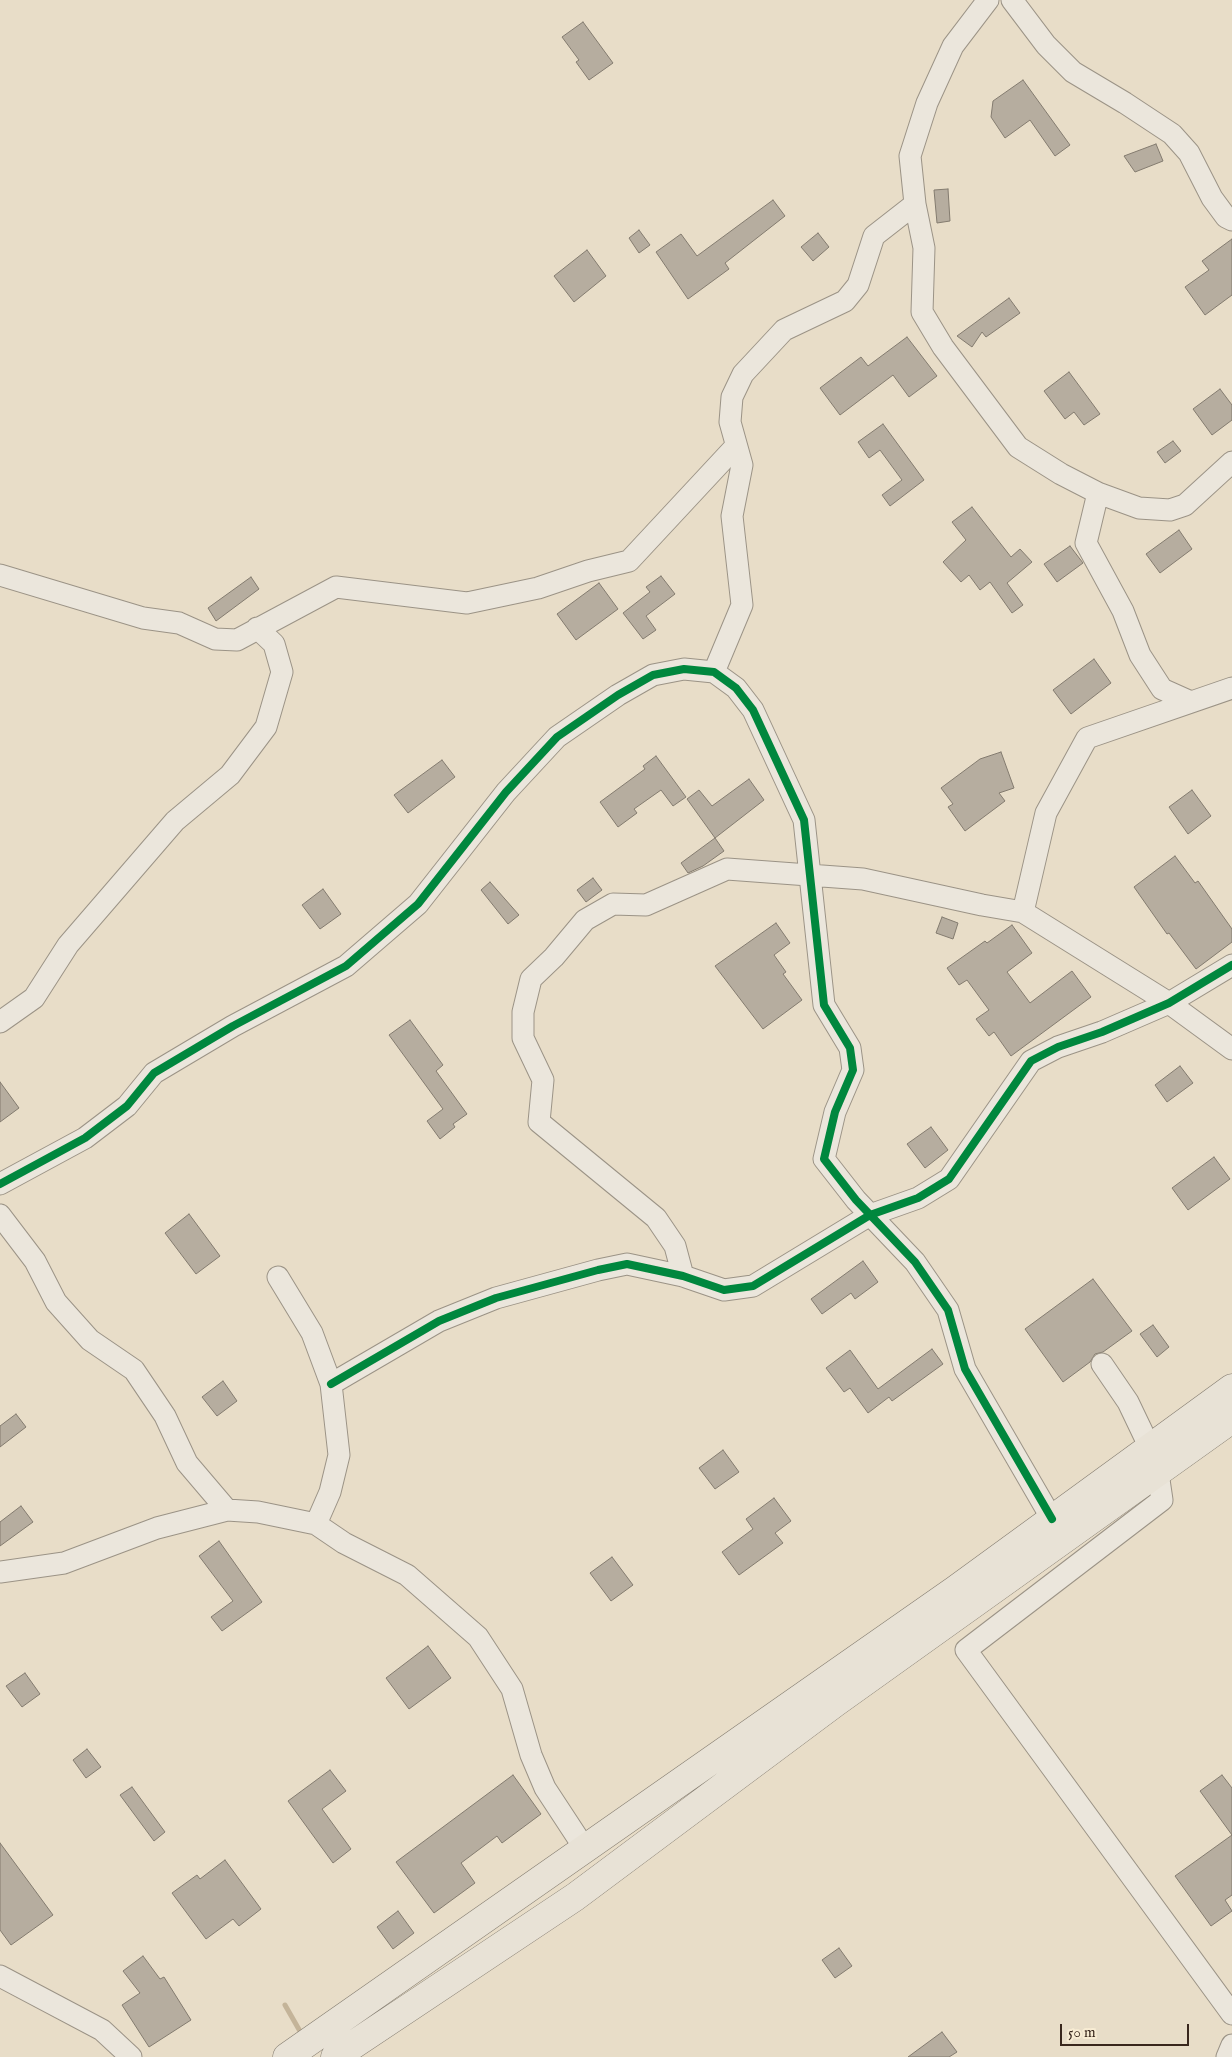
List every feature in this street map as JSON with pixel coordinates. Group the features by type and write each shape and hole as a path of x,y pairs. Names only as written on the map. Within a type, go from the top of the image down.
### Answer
{"main road":[{"path":"335,2057 575,1897 1159,1462 1232,1388"},
{"path":"287,2057 955,1590 1052,1519 1159,1462 1232,1419"}],"street":[{"path":"988,0 953,46 927,103 910,156 915,204 924,248 922,312 942,347 1018,447 1061,474 1098,493 1139,508 1170,510 1185,505 1232,462"},
{"path":"1012,0 1046,45 1073,72 1172,134 1189,153 1212,198 1226,217 1232,220"},
{"path":"714,672 742,605 732,516 742,465 730,422 732,397 743,374 784,330 845,301 858,285 874,236 915,204"},
{"path":"0,575 143,618 179,623 215,639 237,640 336,587 467,602 538,588 588,571 629,561 736,446"},
{"path":"1098,493 1086,543 1123,612 1144,662 1162,689 1191,702"},
{"path":"0,1022 34,998 68,945 174,821 230,775 266,727 282,672 274,644 257,628"},
{"path":"0,1184 85,1138 127,1106 154,1073 233,1026 346,966 418,904 506,792 557,737 618,695 653,676 684,669 714,672 736,688 753,710 804,820 808,873 824,1005 850,1048 853,1070 835,1112 824,1159 870,1215 915,1262 948,1310 965,1369 1052,1519"},
{"path":"1023,912 1046,813 1087,738 1232,688"},
{"path":"683,1276 675,1246 656,1218 539,1122 543,1080 523,1038 523,1012 530,979 554,957 585,920 613,904 646,905 728,868 808,873 863,879 982,906 1023,912 1169,1003 1232,1049"},
{"path":"331,1384 438,1321 496,1298 627,1264 683,1276 724,1290 753,1286 870,1215 918,1198 949,1179 1030,1061 1058,1047 1102,1032 1169,1003 1232,965"},
{"path":"0,1215 36,1261 56,1302 90,1340 134,1370 165,1416 187,1463 227,1510"},
{"path":"278,1277 312,1333 331,1384 339,1455 330,1492 316,1524"},
{"path":"1102,1364 1128,1402 1159,1462 1162,1500 966,1650 1232,2014"},
{"path":"0,1572 64,1563 157,1528 227,1510 258,1512 316,1524 344,1543 407,1574 478,1637 512,1689 531,1755 545,1788 585,1848"},
{"path":"0,1976 102,2030 131,2057"},
{"path":"1227,2057 1232,2045"}],"building":[{"path":"583,22 613,63 589,80 576,62 579,60 562,37"},
{"path":"1023,80 1070,145 1055,156 1030,120 1005,138 991,117 993,101"},
{"path":"1156,144 1163,161 1135,172 1124,156"},
{"path":"948,189 950,221 937,223 934,190"},
{"path":"773,200 785,216 725,263 729,269 688,299 656,252 681,234 697,256"},
{"path":"639,230 650,245 639,253 629,238"},
{"path":"818,233 829,247 813,261 801,247"},
{"path":"1232,239 1232,295 1205,315 1185,287 1209,270 1202,261"},
{"path":"587,250 606,276 574,302 554,276"},
{"path":"1009,298 1020,313 986,337 982,332 972,347 957,336"},
{"path":"907,337 937,376 909,397 893,375 840,415 820,388 861,357 868,366"},
{"path":"1069,372 1100,414 1084,425 1074,412 1065,419 1044,391"},
{"path":"1220,389 1232,405 1232,420 1212,435 1193,409"},
{"path":"883,424 924,480 890,506 882,495 902,480 880,450 869,458 858,442"},
{"path":"1173,441 1181,451 1165,463 1157,452"},
{"path":"972,507 1011,557 1020,549 1032,562 1007,583 1023,605 1012,613 990,582 980,590 969,575 961,582 943,562 966,540 952,522"},
{"path":"1179,530 1192,549 1160,573 1146,554"},
{"path":"1070,546 1083,563 1057,582 1044,564"},
{"path":"661,576 675,594 646,616 656,630 643,639 623,613 650,592 646,587"},
{"path":"251,577 259,589 216,621 208,608"},
{"path":"599,583 618,609 576,640 557,614"},
{"path":"1094,659 1111,683 1071,714 1053,690"},
{"path":"1001,752 1014,788 999,793 1005,801 965,831 948,807 953,804 941,788 980,759"},
{"path":"656,756 686,797 673,806 661,790 634,809 637,813 618,827 600,802 645,769 643,766"},
{"path":"442,760 455,777 408,813 394,795"},
{"path":"749,779 764,800 715,838 687,799 699,790 712,806"},
{"path":"1192,790 1211,816 1188,834 1169,807"},
{"path":"715,838 724,851 703,866 688,873 681,863"},
{"path":"1175,856 1195,883 1198,881 1232,929 1232,942 1196,969 1169,933 1167,934 1134,887"},
{"path":"593,878 602,890 586,902 577,890"},
{"path":"490,882 519,915 508,924 481,890"},
{"path":"323,889 341,914 320,929 302,905"},
{"path":"942,917 958,923 953,939 936,933"},
{"path":"776,923 790,943 774,955 786,972 783,974 802,1000 763,1029 715,966"},
{"path":"1012,925 1032,953 1007,972 1030,1003 1072,971 1091,997 1011,1056 994,1032 989,1036 976,1019 989,1010 967,980 959,985 947,968 985,941 987,943"},
{"path":"410,1020 443,1065 436,1071 467,1114 453,1124 455,1127 440,1139 427,1121 443,1109 389,1035"},
{"path":"1180,1066 1193,1083 1167,1102 1155,1085"},
{"path":"0,1082 19,1108 0,1122"},
{"path":"931,1127 948,1150 925,1168 907,1144"},
{"path":"1214,1157 1230,1179 1188,1210 1172,1188"},
{"path":"189,1214 220,1256 196,1274 165,1233"},
{"path":"863,1261 878,1282 855,1299 851,1293 822,1314 811,1299"},
{"path":"1093,1279 1132,1331 1103,1352 1095,1354 1090,1362 1063,1382 1025,1329"},
{"path":"1153,1325 1169,1347 1157,1357 1140,1334"},
{"path":"932,1349 943,1364 892,1401 889,1397 868,1413 850,1388 844,1392 826,1368 850,1350 878,1389"},
{"path":"223,1381 237,1401 217,1416 202,1397"},
{"path":"16,1414 26,1427 0,1447 0,1426"},
{"path":"723,1450 739,1472 715,1489 699,1468"},
{"path":"774,1498 791,1521 775,1533 783,1543 739,1575 722,1552 753,1529 746,1519"},
{"path":"21,1506 33,1522 0,1546 0,1522"},
{"path":"219,1541 262,1602 222,1631 211,1617 233,1601 199,1556"},
{"path":"612,1557 633,1585 611,1601 590,1573"},
{"path":"428,1646 451,1678 409,1709 386,1678"},
{"path":"25,1673 40,1694 22,1707 6,1686"},
{"path":"87,1749 101,1767 86,1778 73,1760"},
{"path":"330,1770 346,1791 322,1809 351,1849 333,1863 288,1801"},
{"path":"513,1775 541,1814 502,1843 497,1836 461,1863 475,1883 434,1913 396,1862"},
{"path":"1222,1775 1232,1788 1232,1835 1200,1791"},
{"path":"132,1787 165,1832 154,1841 120,1795"},
{"path":"1232,1835 1232,1895 1225,1900 1232,1911 1211,1926 1175,1876"},
{"path":"0,1843 53,1915 11,1945 0,1930"},
{"path":"225,1860 261,1909 239,1926 233,1919 206,1939 172,1893 197,1875 200,1879"},
{"path":"398,1911 414,1933 393,1949 377,1927"},
{"path":"839,1948 852,1966 835,1978 822,1960"},
{"path":"143,1956 160,1979 164,1977 191,2020 149,2047 122,2005 140,1993 123,1971"},
{"path":"942,2032 957,2052 949,2057 908,2057"}],"waterway":[{"path":"285,2005 301,2033"}],"cycle path":[{"path":"0,1184 85,1138 127,1106 154,1073 233,1026 346,966 418,904 506,792 557,737 618,695 653,675 684,669 714,672 736,688 753,710 804,820 824,1005 850,1048 853,1070 835,1112 824,1159 856,1200 915,1262 948,1310 965,1369 1052,1519"},
{"path":"331,1384 439,1321 496,1298 598,1270 627,1264 683,1276 724,1290 753,1286 870,1215 918,1198 949,1179 1031,1061 1058,1047 1102,1032 1169,1003 1232,965"}]}
